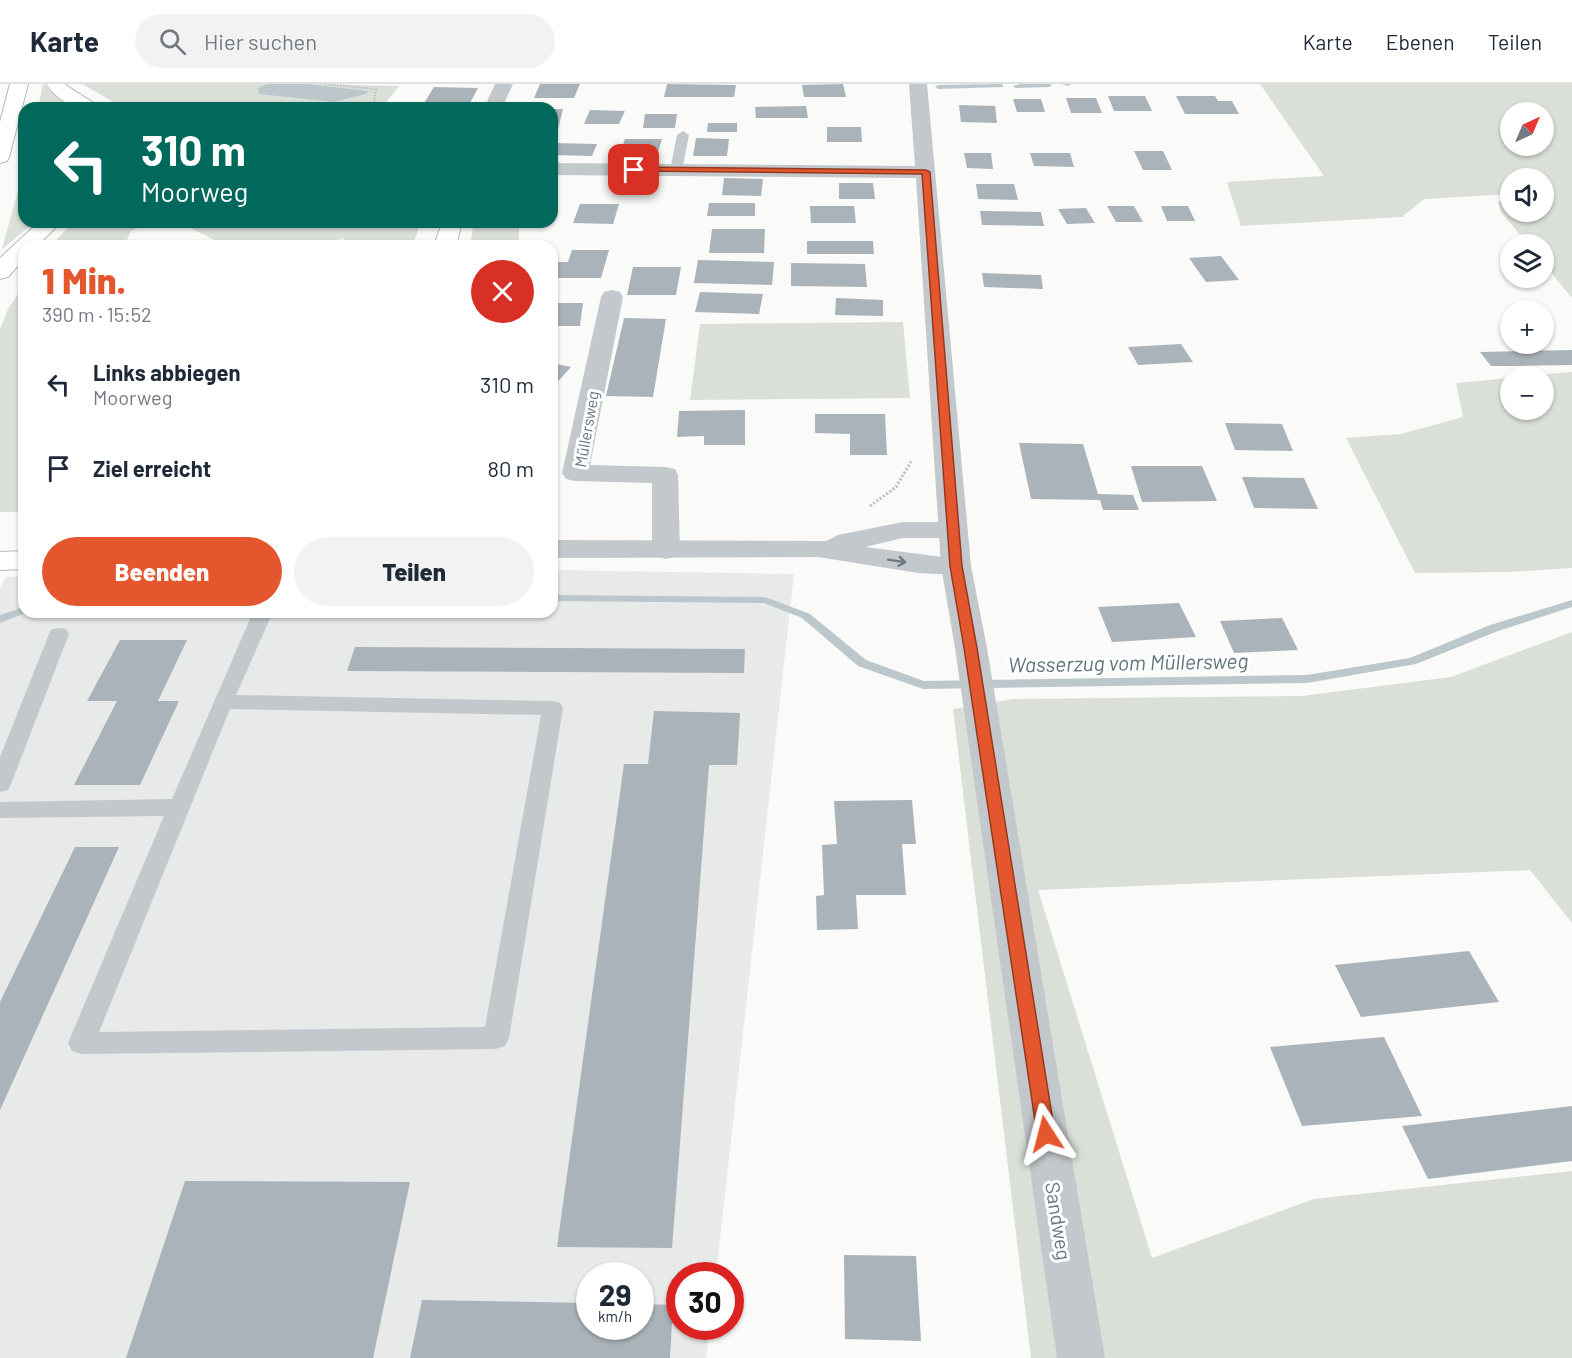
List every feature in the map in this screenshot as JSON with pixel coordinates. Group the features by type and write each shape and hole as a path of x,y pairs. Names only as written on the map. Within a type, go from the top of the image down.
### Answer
{"main road":[{"path":"0,157 19,84"},
{"path":"55,84 77,102"},
{"path":"32,240 45,228"},
{"path":"0,272 18,254"},
{"path":"0,561 18,560"}],"street":[{"path":"496,102 504,84"},
{"name":"Sandweg","path":"918,84 956,566 1081,1358"},
{"path":"558,169 926,172"},
{"name":"Müllersweg","path":"612,297 575,473 665,475 666,550"},
{"path":"818,548 903,530 953,530"},
{"path":"558,549 818,548 918,564 956,566"}],"lane":[{"path":"676,170 683,135"},
{"path":"223,702 554,708 496,1038 81,1044 223,702 260,618"},
{"path":"0,784 59,634"},
{"path":"0,810 179,807"}],"path":[{"path":"326,84 376,89 374,102"},
{"path":"860,510 888,496 903,479 915,451 919,423 945,410"}],"shaded area":[{"path":"43,84 68,102 39,102"},
{"path":"82,84 267,84 258,88 335,102 114,102"},
{"path":"267,84 309,84 368,91 366,94 335,102 259,94 258,88"},
{"path":"309,84 399,86 386,102 335,102 366,94 367,91"},
{"path":"1260,84 1572,84 1572,298 1554,276 1554,234 1520,234 1509,222 1554,222 1554,168 1500,168 1500,195 1424,199 1402,217 1241,226 1227,182 1324,176"},
{"path":"18,191 18,228 28,228 2,249"},
{"path":"68,228 138,228 131,231 127,240 56,240"},
{"path":"191,228 419,228 414,240 343,240 344,238 336,240 214,240"},
{"path":"473,228 519,228 518,240 471,240"},
{"path":"18,294 18,512 0,512 0,330 8,309"},
{"path":"903,322 910,398 690,400 700,324"},
{"path":"1572,372 1572,568 1509,572 1415,573 1346,438 1401,434 1463,417 1456,383 1500,379 1500,420 1554,420 1554,374"},
{"path":"558,570 794,574 717,1262 666,1262 666,1340 708,1340 706,1358 0,1358 0,590 5,577 18,576 18,618 558,618"},
{"path":"1572,632 1572,923 1530,870 1038,890 1152,1258 1314,1199 1572,1171 1572,1358 1031,1358 953,709 1013,699 1302,696 1451,677"}],"building":[{"path":"540,84 580,84 574,98 534,98"},
{"path":"667,84 736,85 734,97 664,97"},
{"path":"843,84 846,97 804,97 802,85"},
{"path":"434,87 478,88 471,102 425,102"},
{"path":"1108,96 1145,96 1152,111 1114,111"},
{"path":"1176,96 1215,96 1218,101 1232,101 1239,114 1185,114"},
{"path":"1066,98 1096,98 1102,113 1071,113"},
{"path":"1013,99 1041,99 1045,112 1017,112"},
{"path":"959,105 995,106 997,123 961,122"},
{"path":"806,106 808,118 756,118 755,107"},
{"path":"558,109 563,109 558,129"},
{"path":"590,110 625,111 619,124 584,124"},
{"path":"645,114 677,114 675,128 643,128"},
{"path":"708,123 737,123 737,132 707,132"},
{"path":"827,127 861,127 862,142 827,142"},
{"path":"696,138 729,139 727,156 693,156"},
{"path":"625,139 662,139 656,159 618,158"},
{"path":"558,143 597,144 592,156 558,155"},
{"path":"1134,151 1163,151 1172,170 1143,170"},
{"path":"964,153 991,153 993,169 967,168"},
{"path":"1030,153 1070,153 1074,167 1034,166"},
{"path":"724,178 763,179 761,196 722,195"},
{"path":"839,183 873,183 875,199 839,199"},
{"path":"976,184 1014,184 1018,200 978,199"},
{"path":"709,203 755,203 755,216 707,216"},
{"path":"580,204 619,204 613,224 573,223"},
{"path":"810,206 854,206 856,223 811,223"},
{"path":"1107,206 1134,206 1143,222 1116,222"},
{"path":"1161,206 1188,206 1195,221 1167,221"},
{"path":"1086,208 1095,223 1067,224 1058,209"},
{"path":"980,211 1041,212 1044,226 982,225"},
{"path":"712,229 765,229 764,253 709,253"},
{"path":"807,241 873,241 874,254 807,254"},
{"path":"572,250 609,250 601,278 558,278 558,262 568,262"},
{"path":"1221,256 1239,280 1206,282 1189,258"},
{"path":"698,260 774,262 772,285 694,283"},
{"path":"791,263 865,264 867,287 791,286"},
{"path":"633,267 681,267 676,295 627,295"},
{"path":"982,273 1041,275 1043,289 984,287"},
{"path":"700,292 763,294 759,314 695,312"},
{"path":"836,298 883,300 883,316 835,315"},
{"path":"558,303 583,303 580,326 558,326"},
{"path":"624,318 666,319 653,397 606,396"},
{"path":"1181,344 1193,362 1138,365 1128,347"},
{"path":"1554,350 1572,350 1572,365 1491,366 1480,352 1554,354"},
{"path":"558,364 571,367 558,381"},
{"path":"745,410 745,445 704,445 704,436 677,437 679,411"},
{"path":"815,414 885,414 887,455 850,455 850,434 815,433"},
{"path":"1225,423 1282,424 1293,451 1235,450"},
{"path":"1019,443 1083,444 1098,494 1133,495 1139,510 1103,510 1100,500 1031,499"},
{"path":"1131,466 1202,466 1217,501 1142,502"},
{"path":"1242,477 1304,478 1318,509 1254,508"},
{"path":"1179,603 1196,637 1112,642 1098,607"},
{"path":"1282,618 1298,650 1234,653 1220,621"},
{"path":"120,640 187,640 158,701 179,701 140,785 74,785 117,701 87,701"},
{"path":"355,647 745,649 744,673 347,671"},
{"path":"654,711 740,713 737,765 709,765 672,1248 557,1247 624,764 648,764"},
{"path":"912,800 916,844 902,844 906,895 856,895 858,929 817,930 816,896 824,895 822,845 837,844 834,801"},
{"path":"75,847 119,847 0,1110 0,1002"},
{"path":"1469,951 1499,1002 1361,1017 1335,965"},
{"path":"1384,1037 1422,1116 1302,1126 1270,1047"},
{"path":"1572,1106 1572,1161 1428,1179 1402,1126"},
{"path":"185,1181 410,1182 373,1358 126,1358"},
{"path":"844,1255 916,1256 921,1341 845,1339"},
{"path":"422,1300 576,1303 576,1340 654,1340 654,1304 666,1305 666,1340 671,1340 670,1358 410,1358"}],"waterway":[{"path":"1016,86 1049,85"},
{"path":"938,87 1001,86"},
{"name":"Wasserzug vom Müllersweg","path":"558,598 765,600 806,616 862,663 923,685 1307,679 1412,661 1494,628 1572,603"},
{"name":"Wasserzug vom Müllersweg","path":"0,619 18,612"}],"route":[{"path":"634,170 926,172 956,566 971,648 1046,1134"}]}
